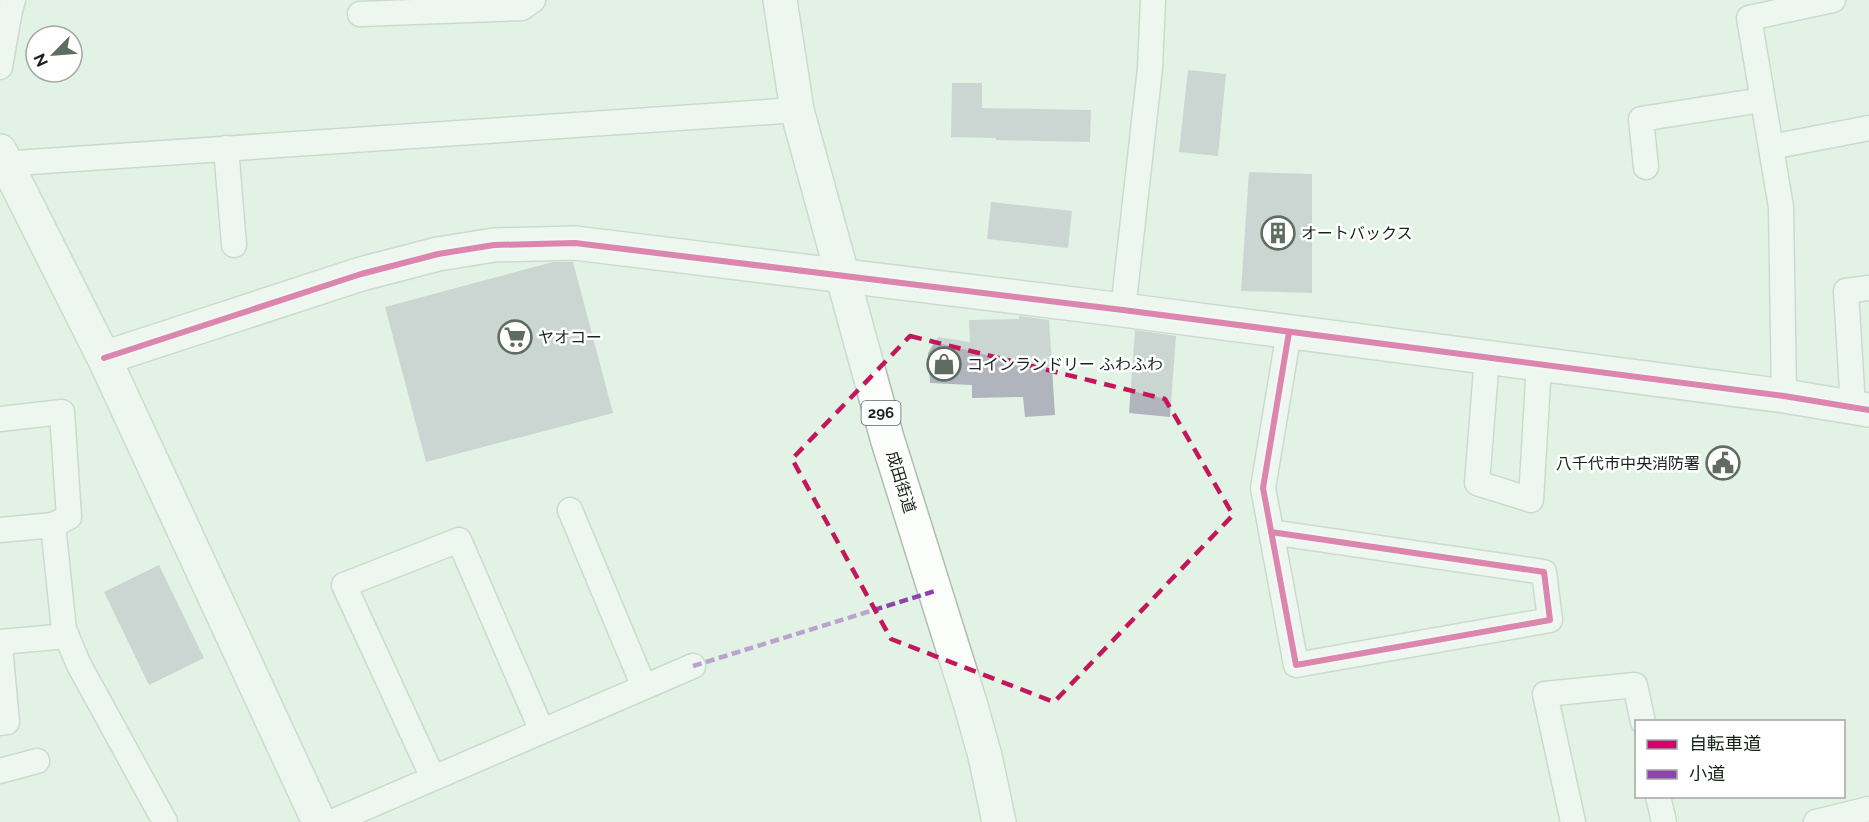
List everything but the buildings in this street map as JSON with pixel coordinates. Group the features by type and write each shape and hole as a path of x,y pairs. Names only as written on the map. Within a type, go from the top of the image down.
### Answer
{"main road":[{"name":"成田街道","path":"780,0 797,110 887,438 977,726 999,822"},
{"path":"2,159 104,358 319,822"},
{"path":"104,358 361,274 438,254 494,245 575,243 1123,310 1861,408"}],"street":[{"path":"0,66 10,10 14,0"},
{"path":"360,14 428,6 522,8 533,0"},
{"path":"1123,310 1150,68 1150,0"},
{"path":"1784,396 1781,207 1749,18 1833,0"},
{"path":"1646,167 1641,119 1762,100"},
{"path":"2,159 226,148 797,110"},
{"path":"1771,147 1869,128"},
{"path":"226,148 234,245"},
{"path":"1861,408 1846,291 1869,288"},
{"path":"1271,532 1544,572 1550,620 1296,665 1271,532 1263,488 1289,332"},
{"path":"1487,357 1477,483 1531,500 1539,364"},
{"path":"0,419 62,412 69,517 52,525 0,530"},
{"path":"570,510 644,687"},
{"path":"52,525 64,630 79,665 165,822"},
{"path":"433,778 344,585 459,540 542,731"},
{"path":"0,642 67,636"},
{"path":"0,647 7,722 0,723"},
{"path":"332,822 693,666"},
{"path":"1573,822 1545,694 1635,685 1643,720"},
{"path":"0,771 37,761"},
{"path":"1658,798 1664,822"},
{"path":"1816,822 1869,809"}],"highlighted area":[{"path":"910,336 1165,399 1233,515 1054,702 891,639 792,459"}],"marked path":[{"path":"693,666 935,591"}],"cycle path":[{"path":"104,358 361,274 438,254 494,245 575,243 1123,310 1784,396 1869,410"},
{"path":"1271,532 1544,572 1550,620 1296,665 1263,488 1289,332"}],"place":[{"name":"オートバックス","path":"1278,233"},
{"name":"ヤオコー","path":"515,337"},
{"name":"コインランドリー ふわふわ","path":"944,364"},
{"name":"八千代市中央消防署","path":"1723,463"}]}
